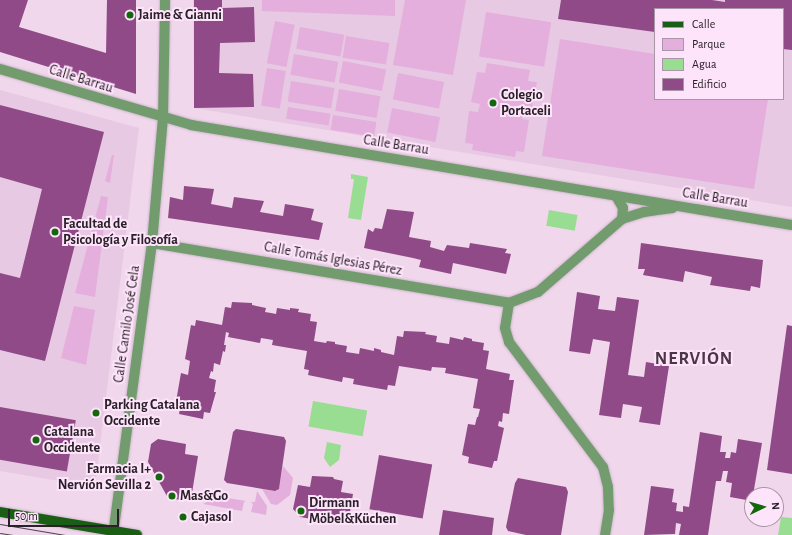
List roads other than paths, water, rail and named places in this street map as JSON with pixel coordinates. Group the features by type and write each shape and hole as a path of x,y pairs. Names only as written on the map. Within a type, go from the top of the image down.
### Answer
{"main road":[{"path":"0,512 113,533 137,535"}],"street":[{"name":"Calle Camilo José Cela","path":"113,533 152,243 164,118 165,0"},
{"name":"Calle Barrau","path":"0,69 191,125 792,225"},
{"path":"616,196 623,208 622,219"},
{"path":"605,535 609,510 608,487 603,467 509,342 505,328 509,303 538,292 622,219 644,212 681,206"},
{"name":"Calle Tomás Iglesias Pérez","path":"152,243 509,303"}],"water":[{"path":"351,174 368,177 361,220 348,218 354,179 351,179"},
{"path":"549,210 578,215 575,231 546,226"},
{"path":"313,401 367,411 363,436 308,427"},
{"path":"327,442 341,445 339,460 330,467 324,458"},
{"path":"784,517 792,518 792,535 778,535 779,527 784,527"}],"tram line":[{"path":"0,524 65,535"},
{"path":"0,533 13,535"}],"place":[{"name":"Jaime & Gianni","path":"130,15"},
{"name":"Colegio Portaceli","path":"493,103"},
{"name":"Facultad de Psicología y Filosofía","path":"55,232"},
{"name":"Parking Catalana Occidente","path":"96,413"},
{"name":"Catalana Occidente","path":"36,440"},
{"name":"Farmacia I+ Nervión Sevilla 2","path":"159,477"},
{"name":"Mas&Go","path":"172,496"},
{"name":"Dirmann Möbel&Küchen","path":"301,511"},
{"name":"Cajasol","path":"183,517"}],"district":[{"name":"NERVIÓN","path":"694,359"}]}
